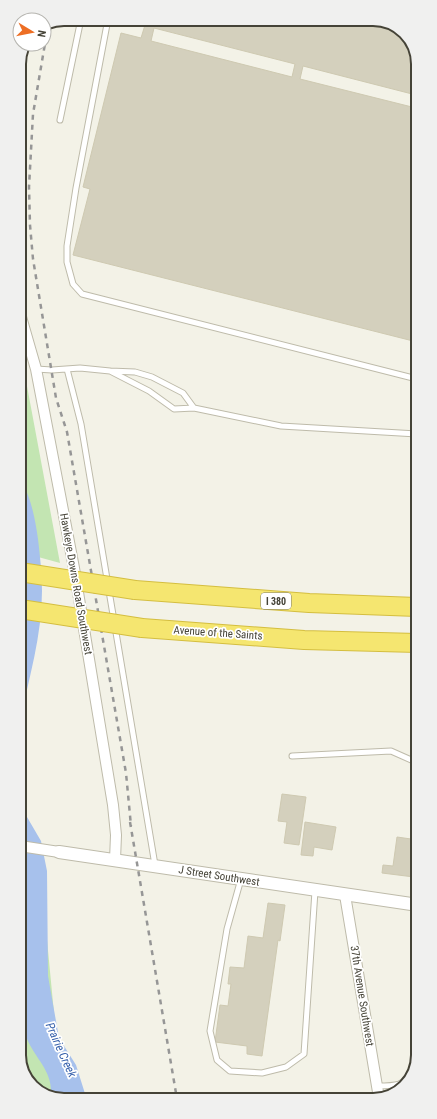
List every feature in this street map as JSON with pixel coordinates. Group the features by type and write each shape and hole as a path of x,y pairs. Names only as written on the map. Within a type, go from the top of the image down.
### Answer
{"highway":[{"name":"I 380","path":"26,573 135,590 309,603 411,607"},
{"name":"Avenue of the Saints","path":"26,610 142,628 304,640 411,643"}],"street":[{"name":"Hawkeye Downs Road Southwest","path":"26,332 36,368 74,568 112,797 116,835 115,860"},
{"name":"J Street Southwest","path":"26,847 411,904"},
{"name":"37th Avenue Southwest","path":"345,894 378,1093"}],"lane":[{"path":"60,120 80,26"},
{"path":"107,26 76,188 67,246 67,262 73,284 82,294 411,377"},
{"path":"36,368 52,370 80,368 110,372 136,372 164,383 183,394 194,408"},
{"path":"67,369 83,432 155,866"},
{"path":"110,372 149,391 174,409 194,408 281,426 411,434"},
{"path":"292,756 391,751 411,760"},
{"path":"241,879 227,929 210,1031 217,1060 230,1071 262,1073 286,1067 304,1054 315,890"},
{"path":"377,1086 397,1084"}],"green space":[{"path":"26,381 60,563 26,554"},
{"path":"26,864 40,867 61,1086 58,1092 43,1087 31,1074 26,1060"}],"water":[{"path":"26,490 32,508 38,539 42,578 40,624 26,695"},
{"name":"Prairie Creek","path":"26,815 41,841 47,871 48,976 59,1038 76,1065 85,1093 62,1093 51,1090 47,1073 27,1039"}],"building":[{"path":"145,26 375,26 392,31 405,43 411,59 411,94 303,66 300,79 411,107 411,340 73,255 90,189 83,187 121,33 141,38","holes":["154,28 295,64 292,77 151,41"]},
{"path":"282,794 306,797 299,845 284,843 287,822 278,821"},
{"path":"305,822 336,827 332,850 314,847 313,856 301,855"},
{"path":"397,837 411,839 411,877 382,873 383,865 393,866"},
{"path":"268,903 285,905 280,941 278,940 262,1056 247,1054 247,1046 215,1042 220,1005 228,1006 231,984 228,984 230,967 244,968 248,936 263,938"}],"railway":[{"path":"44,52 33,114 29,187 33,259 56,398 67,432 126,773 131,826"},
{"path":"130,822 176,1093"}]}
